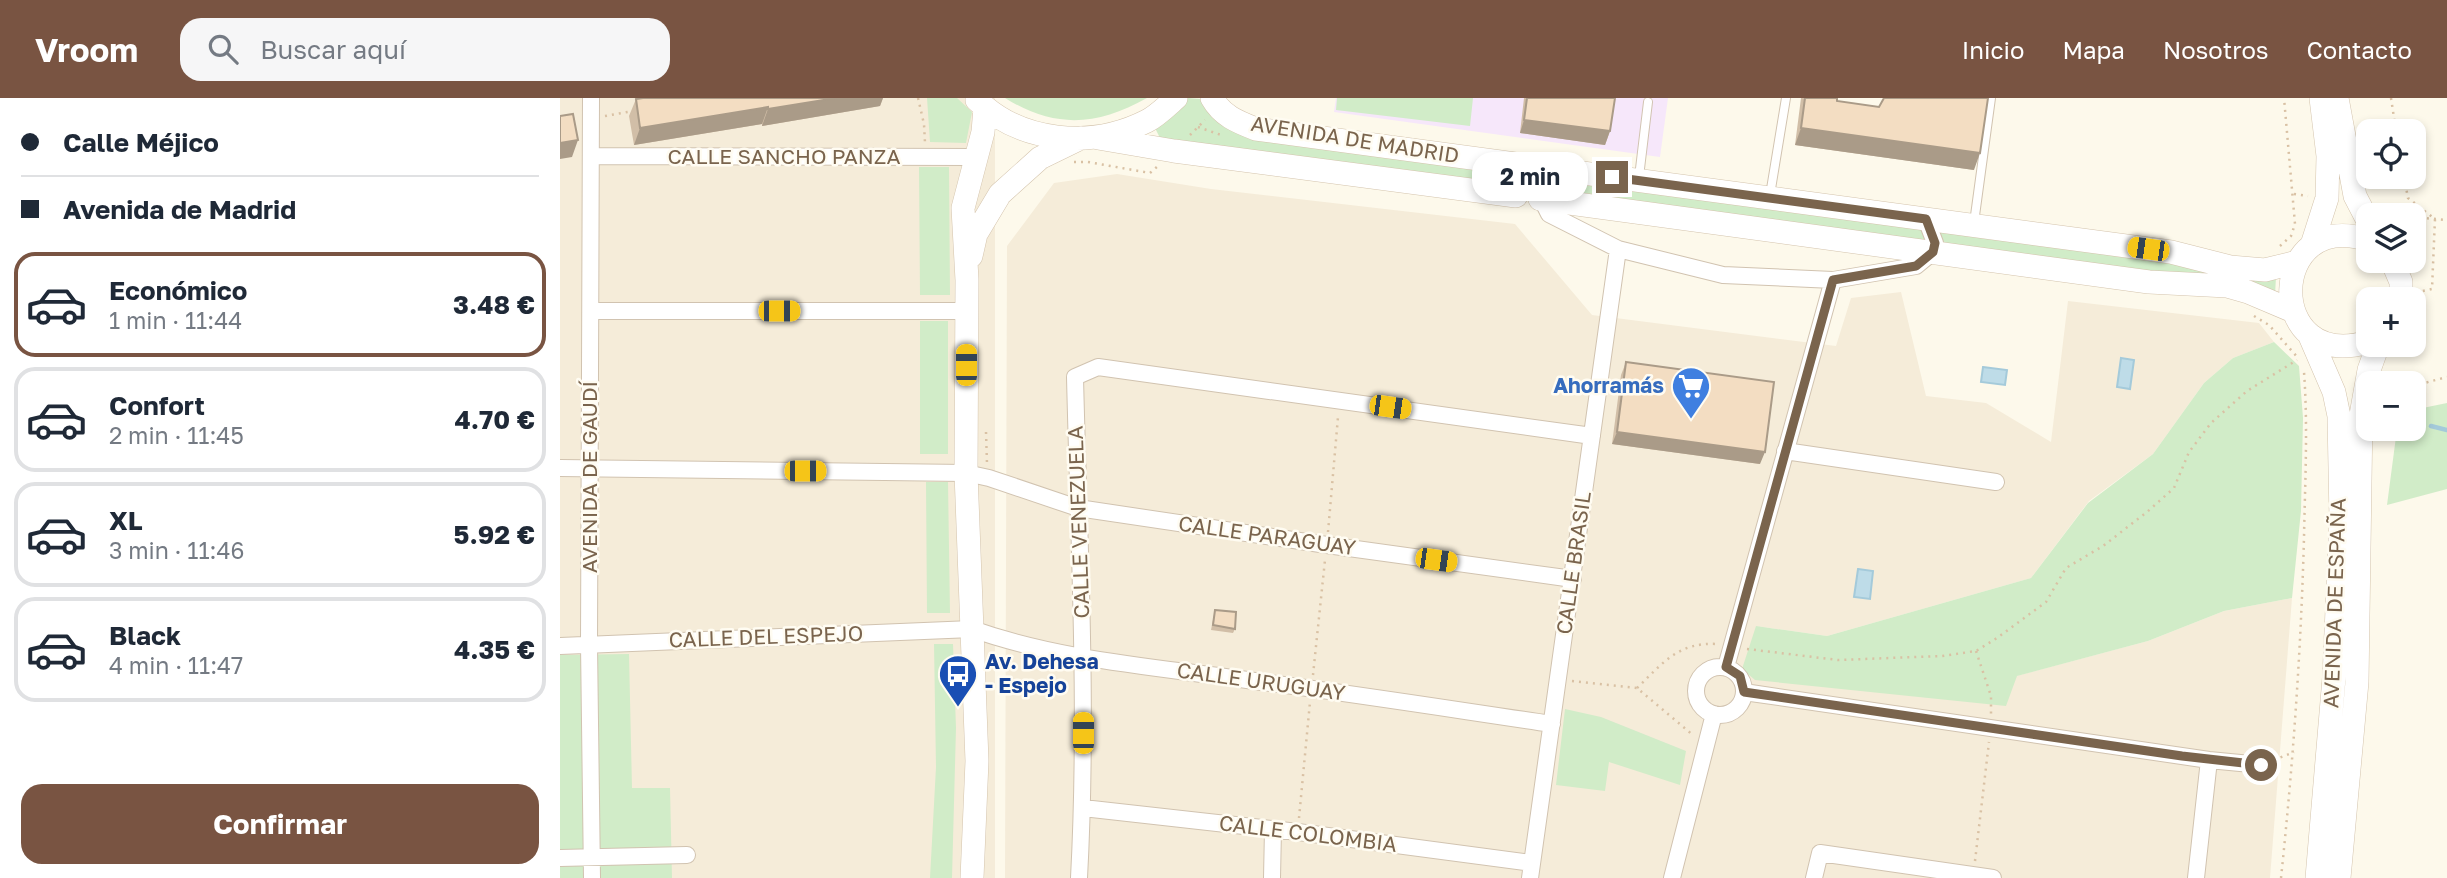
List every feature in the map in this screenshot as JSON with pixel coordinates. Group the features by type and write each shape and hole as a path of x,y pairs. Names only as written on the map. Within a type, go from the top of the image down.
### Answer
{"street":[{"name":"AVENIDA DE GAUDÍ","path":"591,98 593,156 589,644 592,878"},
{"path":"967,280 976,234 1000,194 1040,158 1090,138 1121,132 1149,121 1176,98"},
{"path":"2293,311 2289,286 2327,198 2328,156 2321,98"},
{"path":"2337,98 2355,196 2359,203"},
{"path":"972,878 977,761 966,473 967,280 963,208 983,132 980,103"},
{"name":"AVENIDA DE MADRID","path":"980,103 1002,120 1038,134 1090,138 2149,282 2227,286 2293,311"},
{"name":"AVENIDA DE MADRID","path":"1214,103 1232,119 1256,129 2171,252 2230,267 2265,270 2305,254 2326,238 2340,235 2356,236"},
{"name":"CALLE SANCHO PANZA","path":"593,156 975,157"},
{"path":"1545,168 1538,177 1537,184 1540,199 1549,214 1618,249 1723,275 1833,280 1916,266 1933,252 1935,243 1926,219"},
{"name":"CALLE BRASIL","path":"1531,871 1618,249"},
{"path":"1726,667 1833,280"},
{"path":"592,311 966,311"},
{"name":"AVENIDA DE ESPAÑA","path":"2293,311 2309,334 2334,392 2339,416 2341,519 2334,678 2317,878"},
{"path":"2309,334 2322,342 2337,346 2356,345"},
{"name":"AVENIDA DE ESPAÑA","path":"2339,878 2357,682 2361,415 2374,357"},
{"name":"CALLE VENEZUELA","path":"1079,878 1083,808 1083,658 1075,377 1098,367 1339,399"},
{"path":"1339,399 1592,436"},
{"path":"1784,451 1996,482"},
{"name":"CALLE PARAGUAY","path":"560,468 966,473 1078,508 1573,579"},
{"name":"CALLE DEL ESPEJO","path":"560,646 972,629"},
{"name":"CALLE URUGUAY","path":"972,629 1083,658 1312,688 1552,724"},
{"path":"1726,667 1740,676 1744,692 1743,699 1735,710 1721,715 1714,714 1701,705 1696,689 1703,674 1709,669 1726,667"},
{"path":"1744,692 2209,760 2261,765"},
{"path":"1672,878 1714,714"},
{"path":"2196,878 2209,760"},
{"name":"CALLE COLOMBIA","path":"1083,808 1298,832 1531,871"},
{"path":"1272,878 1273,829"},
{"path":"1814,878 1820,853 1993,878"},
{"path":"560,858 687,855"}],"lane":[{"path":"1769,198 1786,98"},
{"path":"1974,226 1991,98"},
{"path":"1639,180 1648,102"}],"path":[{"path":"918,98 925,124 925,157"},
{"path":"2274,250 2291,236 2295,224 2284,98"},
{"path":"2390,98 2394,119"},
{"path":"1069,163 1088,162 1150,173 1174,151 1214,103"},
{"path":"592,118 633,111"},
{"path":"2406,189 2408,198 2435,219"},
{"path":"2294,194 2316,196"},
{"path":"2426,218 2447,220"},
{"path":"2426,291 2432,289 2435,219"},
{"path":"2245,312 2269,325 2304,369 2306,446 2301,633 2294,752 2281,878"},
{"path":"1637,688 1675,652 1707,644 1838,660 1942,656 1976,651 2046,602 2066,568 2103,546 2174,488 2189,452 2211,423 2247,391 2298,359"},
{"path":"2426,383 2447,377"},
{"path":"1298,832 1339,399"},
{"path":"986,433 989,478"},
{"path":"1974,874 1990,729 1991,696 1976,651"},
{"path":"1558,680 1637,688 1694,736 1707,740"},
{"path":"2261,765 2294,752"}],"shaded area":[{"path":"560,98 995,98 995,878 560,878"},
{"path":"1336,98 1668,98 1660,157 1334,112"},
{"path":"1117,174 1211,189 1515,224 1592,315 1836,346 1851,298 1901,292 1926,396 1986,403 2051,442 2068,301 2259,323 2274,342 2233,358 2204,383 2153,454 2089,501 2031,578 1827,636 1756,626 2016,676 2148,641 2224,611 2292,598 2270,878 1005,878 1007,246 1054,183"}],"green space":[{"path":"927,98 957,98 972,112 966,143 930,142"},
{"path":"1005,98 1147,98 1111,114 1076,120 1041,115"},
{"path":"1188,98 1201,99 1216,118 2276,277 2275,295 2152,274 1162,142 1154,126"},
{"path":"1337,98 1473,98 1470,126 1336,110"},
{"path":"919,167 949,167 950,295 920,295"},
{"path":"920,321 948,321 948,454 920,454"},
{"path":"2274,342 2299,366 2303,418 2301,511 2292,598 2224,611 2148,641 2017,676 2006,706 1755,680 1742,669 1756,626 1827,636 2031,578 2088,503 2153,454 2204,383 2233,358"},
{"path":"2447,403 2447,489 2387,505 2395,441 2426,441 2426,407"},
{"path":"926,482 948,482 950,613 927,613"},
{"path":"934,644 953,644 956,728 952,878 930,878 936,767"},
{"path":"629,654 632,788 670,788 672,878 560,878 560,655"},
{"path":"1565,709 1601,717 1686,751 1680,785 1609,762 1605,791 1556,785"}],"water":[{"path":"2121,358 2134,360 2130,389 2117,387"},
{"path":"1983,367 2007,370 2005,385 1981,382"},
{"path":"1858,569 1873,571 1870,599 1854,597"}],"building":[{"path":"836,98 640,128 636,99"},
{"path":"1527,98 1615,98 1610,131 1524,120"},
{"path":"1805,98 1837,98 1837,101 1879,107 1884,98 1988,98 1980,153 1801,128"},
{"path":"573,114 578,140 560,143 560,116"},
{"name":"Ahorramás","path":"1626,362 1774,382 1765,452 1617,432"},
{"path":"1215,610 1236,612 1235,629 1213,625"}],"waterway":[{"path":"2431,426 2447,430"}],"place":[{"name":"Ahorramás","path":"1691,420"},
{"name":"Av. Dehesa - Espejo","path":"958,708"}],"route":[{"path":"1612,177 1926,219 1933,233 1933,252 1916,266 1833,280 1726,667 1740,676 1744,692 2209,760 2261,765"}]}
